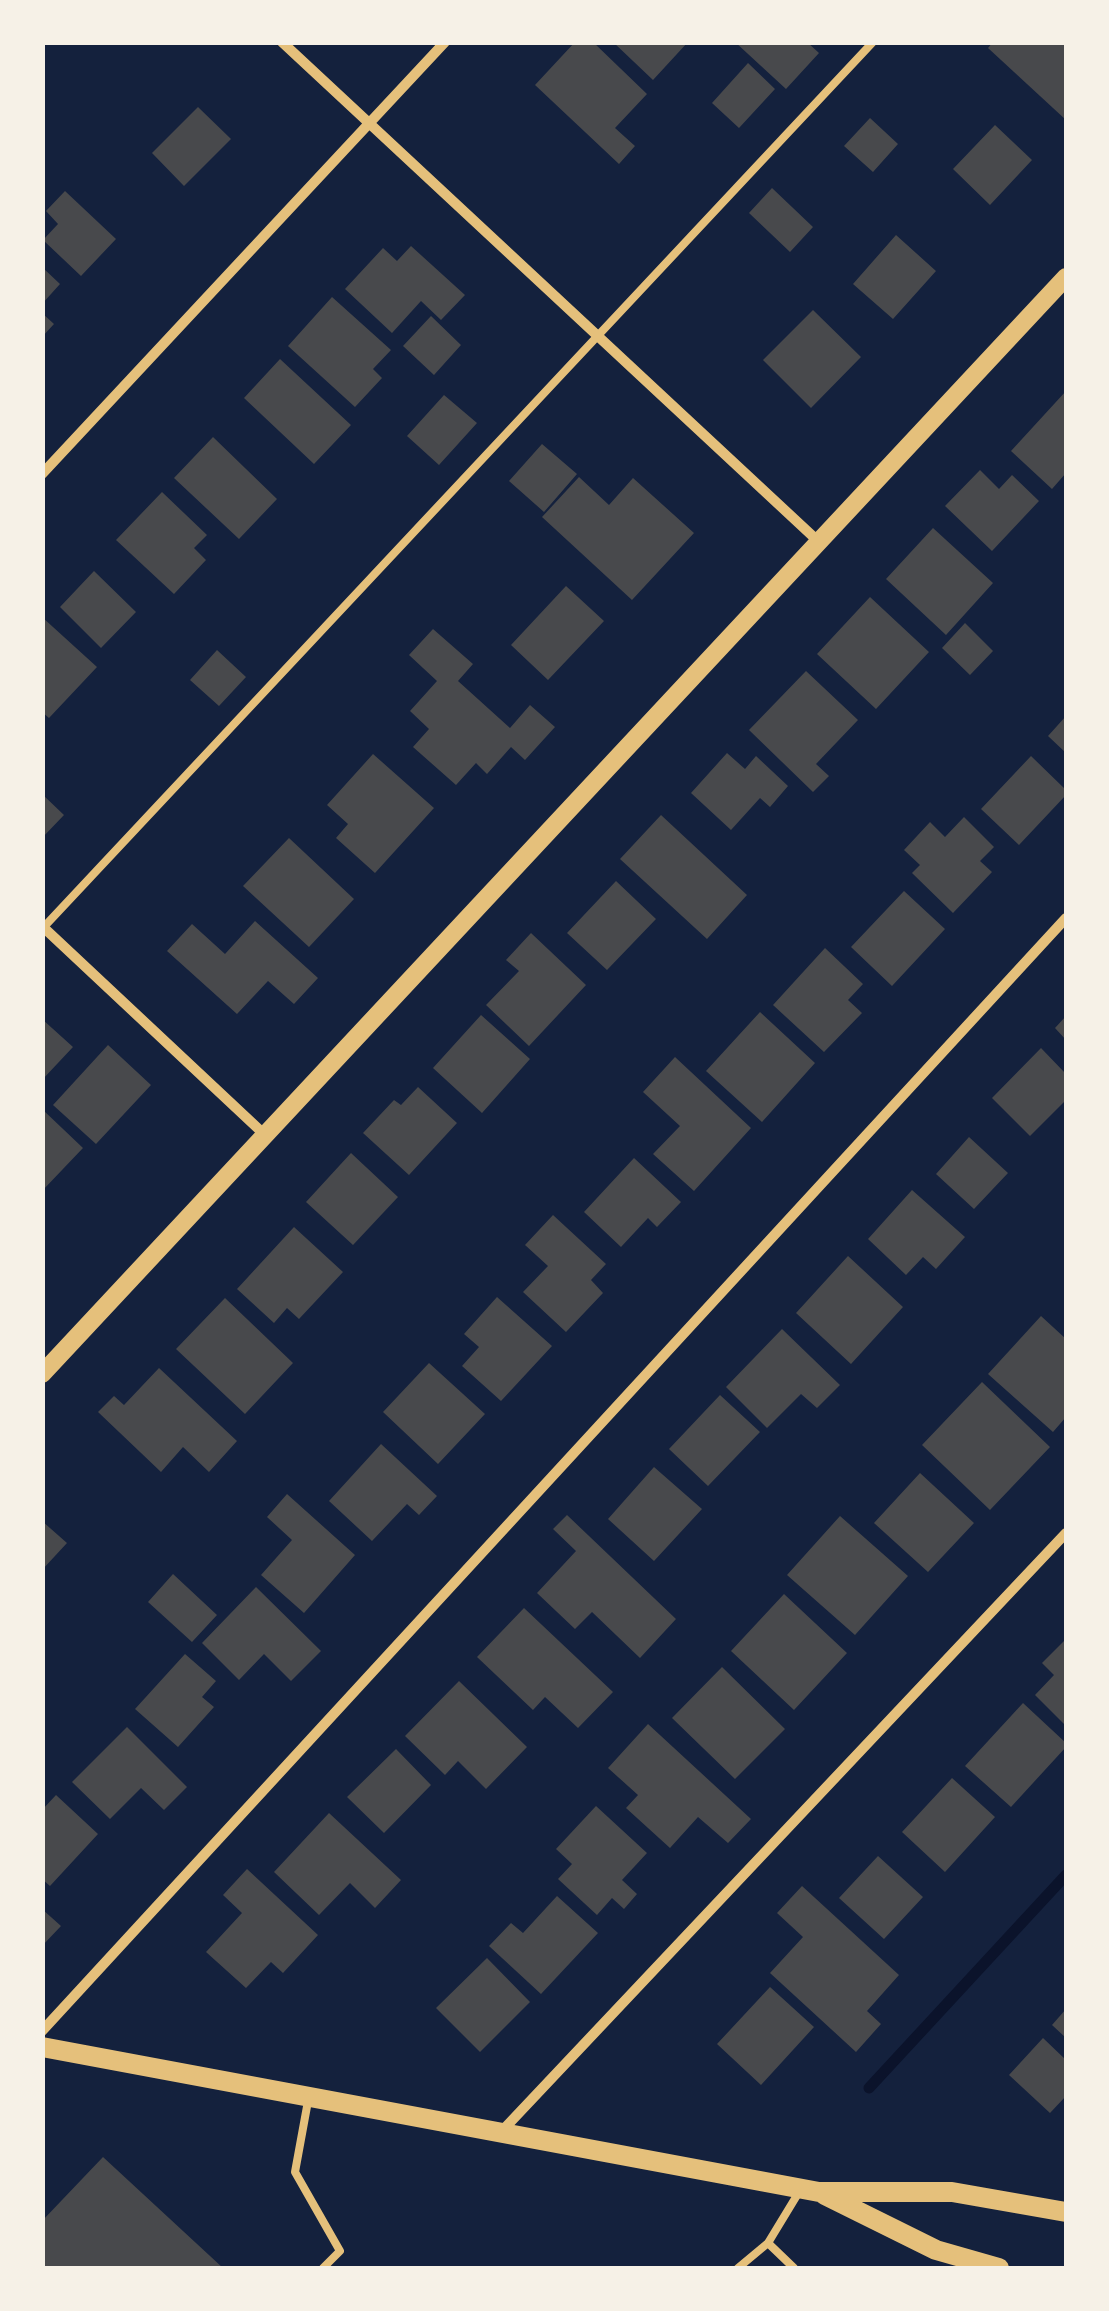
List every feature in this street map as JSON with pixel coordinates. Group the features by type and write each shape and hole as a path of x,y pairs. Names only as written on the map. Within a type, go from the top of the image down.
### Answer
{"main road":[{"path":"42,2047 810,2190 952,2192 1066,2212"},
{"path":"810,2190 936,2250 999,2268"}],"street":[{"path":"282,42 819,542"},
{"path":"42,474 446,42"},
{"path":"42,1374 1066,277"},
{"path":"42,2031 1066,918"},
{"path":"43,928 265,1136"},
{"path":"501,2132 1066,1533"}],"lane":[{"path":"43,928 873,42"},
{"path":"309,2097 295,2172 340,2250 323,2268"},
{"path":"738,2268 768,2243 810,2190"},
{"path":"768,2243 794,2268"}],"building":[{"path":"575,42 593,42 647,94 615,128 635,146 619,164 535,85"},
{"path":"613,42 688,42 653,80"},
{"path":"735,42 807,42 819,53 786,89"},
{"path":"993,42 1066,42 1066,120 988,48"},
{"path":"748,63 775,89 739,128 712,103"},
{"path":"198,107 231,139 184,186 152,153"},
{"path":"870,118 898,144 873,172 844,146"},
{"path":"995,125 1032,160 990,205 953,169"},
{"path":"772,188 813,227 790,252 749,213"},
{"path":"65,191 116,239 81,276 43,240 58,224 46,211"},
{"path":"896,235 936,271 893,319 853,284"},
{"path":"411,246 465,295 441,320 421,301 392,333 345,289 383,248 397,261"},
{"path":"42,267 60,284 42,304"},
{"path":"332,297 391,350 373,369 382,378 355,407 288,346"},
{"path":"813,310 861,357 811,408 763,360"},
{"path":"42,313 54,324 42,337"},
{"path":"431,316 461,345 434,375 403,346"},
{"path":"280,359 351,425 314,464 244,398"},
{"path":"1066,391 1066,473 1052,489 1011,451"},
{"path":"444,395 477,423 439,465 407,436"},
{"path":"213,437 277,499 239,539 174,478"},
{"path":"542,444 577,474 544,512 509,481"},
{"path":"980,470 999,489 1012,475 1039,501 992,551 945,506"},
{"path":"579,477 609,505 633,478 694,533 632,600 542,517"},
{"path":"162,492 207,535 194,548 206,560 174,594 116,540"},
{"path":"933,528 993,583 946,635 886,579"},
{"path":"94,571 136,612 101,648 60,607"},
{"path":"566,586 604,621 548,680 511,645"},
{"path":"870,597 929,652 876,709 817,654"},
{"path":"42,617 97,667 49,718 42,712"},
{"path":"965,623 993,651 970,675 942,648"},
{"path":"433,629 473,664 458,681 510,728 530,705 555,727 525,760 511,747 487,774 476,763 456,785 413,747 429,729 410,711 437,681 409,655"},
{"path":"217,650 246,677 219,706 190,680"},
{"path":"806,671 858,720 816,764 829,776 813,792 749,730"},
{"path":"1066,716 1066,753 1048,736"},
{"path":"727,753 745,769 756,756 788,786 770,807 760,798 731,830 691,793"},
{"path":"373,754 434,808 375,873 336,838 348,824 327,805"},
{"path":"1031,756 1066,790 1066,795 1019,845 981,809"},
{"path":"42,794 64,815 42,838"},
{"path":"661,815 747,895 707,939 620,859"},
{"path":"964,817 994,847 980,861 992,872 953,913 912,873 920,865 904,850 930,822 945,837"},
{"path":"289,838 354,899 309,947 243,886"},
{"path":"616,881 656,919 607,970 567,933"},
{"path":"904,891 945,929 892,986 851,947"},
{"path":"255,921 318,978 294,1004 268,981 237,1014 167,951 192,924 225,954"},
{"path":"531,933 586,985 529,1046 486,1005 519,971 506,960"},
{"path":"825,948 863,984 848,1000 862,1013 824,1052 773,1005"},
{"path":"760,1012 815,1063 762,1122 706,1071"},
{"path":"481,1015 530,1059 482,1113 433,1068"},
{"path":"1066,1016 1066,1040 1055,1028"},
{"path":"42,1019 73,1047 42,1080"},
{"path":"108,1045 151,1085 96,1144 53,1105"},
{"path":"1041,1048 1066,1074 1066,1100 1030,1136 992,1098"},
{"path":"675,1057 751,1128 694,1191 653,1154 680,1126 643,1092"},
{"path":"418,1087 457,1123 409,1175 363,1133 394,1100 401,1105"},
{"path":"42,1109 83,1148 42,1191"},
{"path":"969,1137 1008,1173 974,1209 936,1174"},
{"path":"351,1153 398,1197 353,1245 306,1202"},
{"path":"634,1158 681,1202 657,1227 648,1218 621,1247 584,1212"},
{"path":"912,1190 965,1237 936,1269 923,1257 906,1275 868,1239"},
{"path":"553,1215 606,1264 591,1280 603,1293 566,1332 523,1292 548,1266 525,1245"},
{"path":"294,1227 343,1272 299,1319 287,1308 274,1323 237,1289"},
{"path":"848,1256 903,1307 851,1364 796,1313"},
{"path":"497,1297 552,1346 501,1401 462,1366 479,1347 464,1334"},
{"path":"225,1298 293,1363 245,1414 176,1349"},
{"path":"1041,1316 1066,1339 1066,1417 1053,1432 988,1374"},
{"path":"782,1329 840,1385 817,1408 801,1394 767,1428 726,1387"},
{"path":"429,1363 485,1414 438,1464 383,1412"},
{"path":"159,1368 237,1441 209,1472 183,1447 161,1472 98,1412 114,1396 124,1405"},
{"path":"982,1382 1050,1447 990,1510 922,1445"},
{"path":"720,1395 760,1432 708,1486 669,1449"},
{"path":"381,1444 437,1496 419,1515 407,1504 372,1541 329,1501"},
{"path":"654,1467 702,1509 654,1561 608,1519"},
{"path":"920,1473 974,1523 928,1572 874,1523"},
{"path":"287,1494 355,1555 304,1613 261,1575 292,1540 267,1517"},
{"path":"567,1515 676,1619 640,1658 592,1612 575,1629 537,1593 576,1551 553,1529"},
{"path":"840,1516 908,1576 855,1635 787,1575"},
{"path":"42,1521 67,1543 42,1570"},
{"path":"173,1574 217,1615 192,1642 148,1602"},
{"path":"256,1587 321,1651 291,1681 264,1654 239,1680 202,1643"},
{"path":"784,1594 847,1653 794,1710 731,1651"},
{"path":"524,1608 613,1692 578,1728 545,1697 533,1710 477,1657"},
{"path":"1066,1639 1066,1726 1035,1695 1054,1675 1042,1663"},
{"path":"185,1654 216,1681 202,1697 214,1707 178,1747 135,1709"},
{"path":"722,1667 785,1729 735,1779 672,1718"},
{"path":"459,1681 527,1747 486,1789 458,1761 445,1775 405,1736"},
{"path":"1023,1703 1066,1747 1011,1807 965,1766"},
{"path":"648,1724 751,1819 728,1843 698,1817 670,1848 626,1808 638,1795 608,1768"},
{"path":"127,1727 187,1787 164,1810 141,1788 110,1819 72,1782"},
{"path":"396,1749 431,1785 384,1833 347,1797"},
{"path":"952,1778 995,1817 945,1872 902,1832"},
{"path":"56,1795 98,1834 50,1886 42,1879 42,1810"},
{"path":"596,1806 647,1853 622,1880 637,1894 624,1909 612,1898 597,1915 558,1879 572,1864 556,1849"},
{"path":"329,1813 401,1880 375,1908 350,1883 319,1915 274,1872"},
{"path":"878,1856 923,1897 884,1939 839,1898"},
{"path":"247,1869 318,1935 283,1973 271,1962 246,1988 206,1952 242,1913 223,1895"},
{"path":"802,1886 899,1975 867,2011 881,2024 856,2052 770,1973 803,1937 777,1913"},
{"path":"557,1896 598,1933 541,1994 489,1946 511,1923 523,1933"},
{"path":"42,1909 61,1926 42,1946"},
{"path":"487,1958 530,2002 480,2052 436,2008"},
{"path":"770,1987 814,2027 761,2085 717,2044"},
{"path":"1066,2009 1066,2038 1052,2025"},
{"path":"1043,2038 1066,2060 1066,2096 1050,2113 1009,2075"},
{"path":"103,2157 223,2268 42,2268 42,2221"}],"waterway":[{"path":"869,2088 1066,1875"}]}
